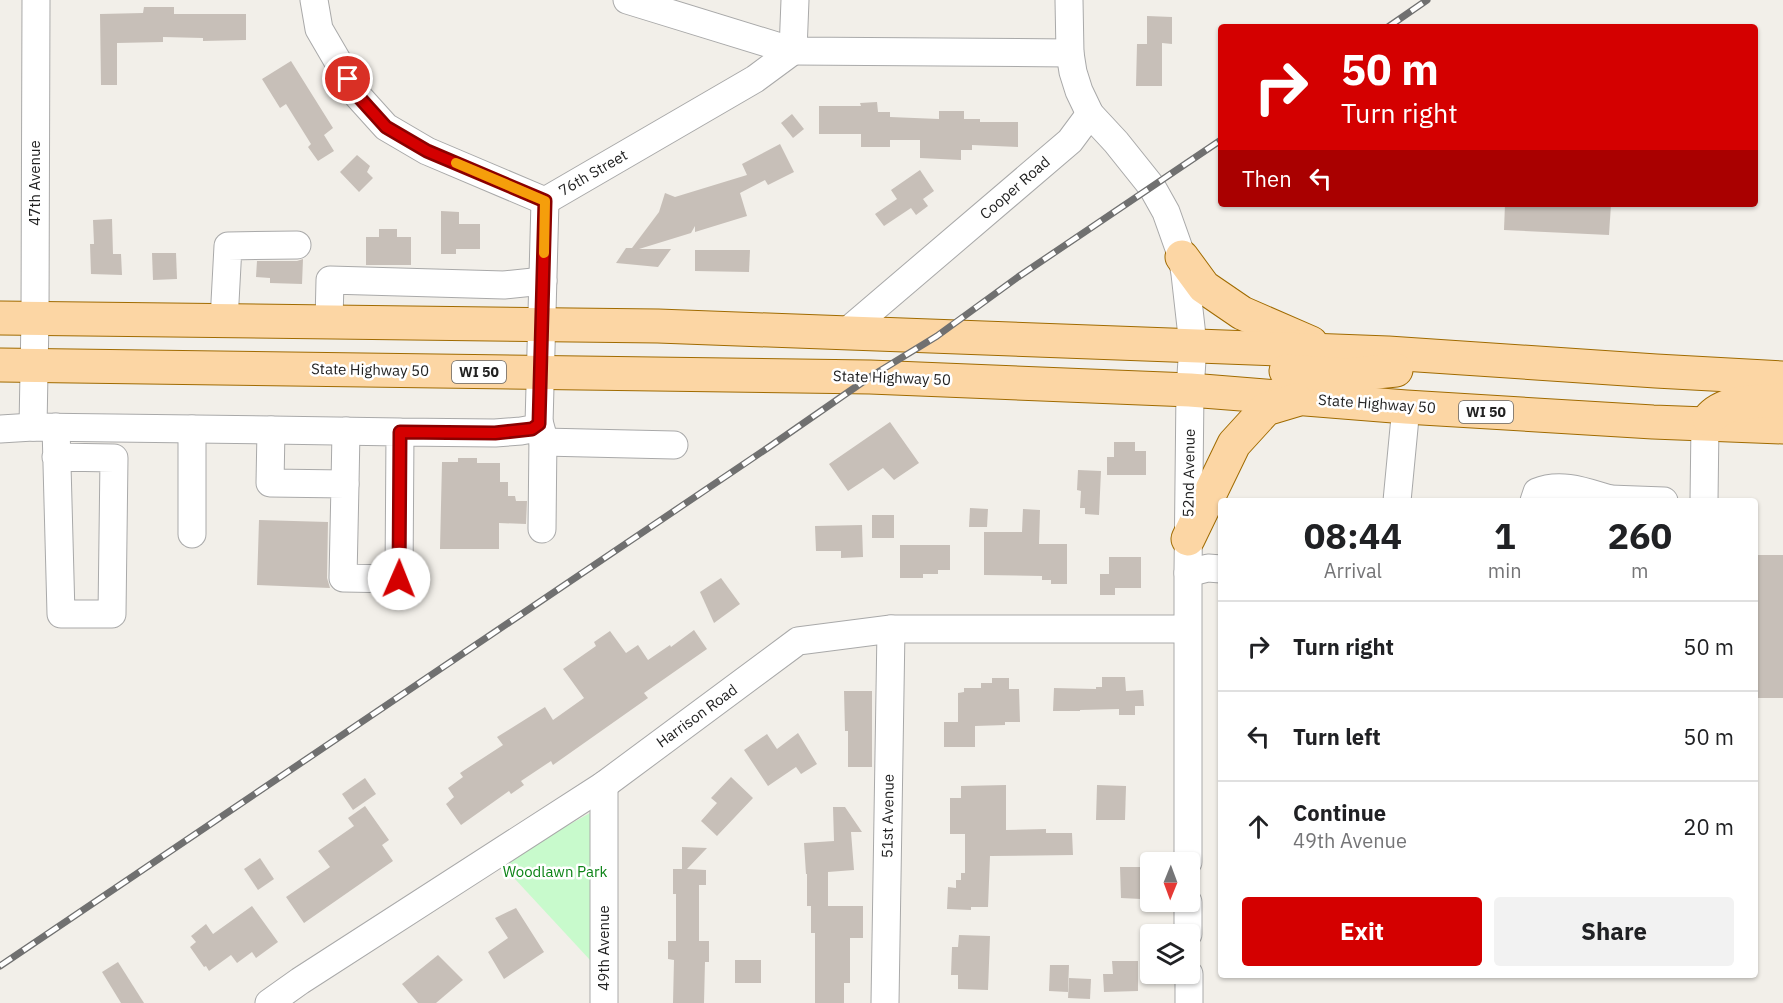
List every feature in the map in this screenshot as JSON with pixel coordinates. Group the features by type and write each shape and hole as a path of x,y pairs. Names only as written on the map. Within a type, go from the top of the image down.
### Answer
{"main road":[{"path":"1182,257 1204,287 1242,312 1326,350"},
{"path":"0,318 658,326 1326,350 1783,378"},
{"path":"923,379 1005,362 1159,363 1181,357 1193,345"},
{"path":"1190,390 1196,378 1211,368 1347,375 1381,373 1478,359"},
{"name":"State Highway 50","path":"0,365 870,377 1190,390 1406,407 1783,428"},
{"path":"1188,539 1234,444 1266,409 1301,399"},
{"path":"1706,424 1714,412 1735,404 1783,400"}],"street":[{"name":"47th Avenue","path":"36,0 34,366 44,427 56,457 61,614 112,614 114,458 56,457"},
{"name":"76th Street","path":"314,0 319,29 358,96 386,127 427,151 545,201 755,79 793,51"},
{"path":"627,0 793,51 1070,52"},
{"path":"793,51 795,0"},
{"path":"1069,0 1070,52 1073,72 1090,114"},
{"name":"52nd Avenue","path":"1090,114 1152,187 1166,212 1182,257 1193,345 1190,390 1187,629 1188,852"},
{"name":"Cooper Road","path":"845,333 1070,141 1090,114"},
{"path":"542,529 540,372 545,201"},
{"path":"224,321 228,246 297,245"},
{"path":"329,322 330,280 504,285 543,281"},
{"path":"1397,498 1406,407"},
{"path":"1704,498 1706,424"},
{"path":"0,429 44,427 400,432 503,432 532,429 541,433 674,445"},
{"path":"192,429 192,534"},
{"path":"271,430 270,483 345,484"},
{"path":"346,431 343,578 399,579 400,432"},
{"path":"1535,498 1537,492 1548,488 1572,488 1604,498"},
{"path":"1188,573 1208,568 1218,569"},
{"name":"Harrison Road","path":"269,1003 301,992 604,785 798,641 891,629 1187,629"},
{"name":"51st Avenue","path":"885,1003 891,629"},
{"name":"49th Avenue","path":"604,785 604,1003"},
{"path":"1189,984 1189,1003"}],"green space":[{"name":"Woodlawn Park","path":"590,813 590,960 500,863"}],"building":[{"path":"144,7 174,7 174,14 246,14 246,40 203,41 203,38 163,37 163,42 117,43 117,85 101,85 100,14 143,13"},
{"path":"1147,16 1172,17 1172,44 1162,43 1162,86 1136,86 1137,44 1147,44"},
{"path":"291,61 333,128 324,135 334,151 318,161 308,147 311,144 286,104 280,108 262,79"},
{"path":"877,102 878,112 890,112 890,117 939,119 939,111 964,111 964,119 980,119 980,122 1018,122 1018,147 972,145 972,150 961,150 961,160 920,158 920,140 890,140 890,147 861,147 861,134 819,134 819,106 861,106 860,103"},
{"path":"792,114 804,129 793,138 781,123"},
{"path":"780,144 794,172 768,185 765,180 740,193 747,216 695,232 695,226 691,233 639,249 671,249 658,267 616,263 626,248 632,248 659,212 665,193 675,197 747,175 742,164"},
{"path":"357,155 370,166 367,172 373,178 359,192 340,172"},
{"path":"920,170 934,191 923,199 928,206 916,215 911,208 884,226 875,214 897,199 891,190"},
{"path":"1505,207 1611,207 1609,235 1504,230"},
{"path":"441,211 459,212 459,224 480,224 480,249 456,249 456,254 441,254"},
{"path":"112,219 113,254 121,254 122,275 91,274 90,244 94,244 93,220"},
{"path":"379,229 397,229 397,237 411,237 411,265 366,265 366,237 379,237"},
{"path":"695,250 750,250 749,272 695,271"},
{"path":"152,253 176,253 177,279 153,280"},
{"path":"303,259 302,284 270,283 270,278 256,277 257,261"},
{"path":"890,422 919,463 894,480 883,468 848,491 829,464"},
{"path":"1114,442 1135,442 1135,451 1146,451 1146,475 1107,475 1107,457 1114,457"},
{"path":"458,458 477,458 477,463 500,463 500,482 508,482 508,496 515,496 516,501 527,501 526,524 499,523 499,549 440,549 442,462 458,462"},
{"path":"1078,470 1101,471 1099,515 1085,514 1085,508 1080,508 1081,491 1077,490"},
{"path":"970,508 988,509 987,527 969,527"},
{"path":"1023,509 1040,510 1039,544 1067,544 1067,584 1051,584 1051,580 1042,580 1042,576 984,575 984,532 1022,532"},
{"path":"872,515 894,515 894,538 872,538"},
{"path":"259,520 328,522 327,578 330,588 257,585"},
{"path":"862,525 863,557 841,558 841,551 816,551 815,526"},
{"path":"900,545 950,545 950,570 938,570 938,574 923,574 923,578 900,578"},
{"path":"1758,555 1783,555 1783,698 1758,698"},
{"path":"1109,557 1141,557 1141,588 1115,588 1115,595 1100,595 1100,574 1109,574"},
{"path":"721,578 740,604 714,623 700,592"},
{"path":"694,630 707,649 644,693 648,698 553,765 551,761 521,781 524,785 511,794 509,791 461,825 446,804 454,797 448,788 463,777 460,773 503,745 497,737 545,707 553,720 584,698 563,669 596,646 594,642 610,631 626,653 638,645 648,660"},
{"path":"1102,677 1125,677 1126,691 1143,690 1144,706 1135,706 1135,715 1119,715 1119,709 1053,711 1054,688 1096,689 1096,687 1102,687"},
{"path":"992,678 1009,678 1009,689 1019,689 1020,722 975,726 975,747 944,747 944,722 958,722 958,693 964,692 964,688 981,688 981,683 992,683"},
{"path":"844,691 872,691 872,767 848,767 848,731 845,731"},
{"path":"798,733 817,764 801,774 796,767 768,786 744,750 767,734 777,749"},
{"path":"731,777 753,798 717,836 701,821 717,803 711,798"},
{"path":"365,778 376,794 353,810 342,794"},
{"path":"1006,785 1006,830 1046,829 1046,833 1072,833 1073,855 990,856 988,907 971,907 971,910 947,909 948,887 956,888 956,880 961,880 961,873 965,873 965,834 950,834 950,798 961,798 961,786"},
{"path":"1097,785 1126,786 1125,820 1096,820"},
{"path":"365,806 389,840 382,845 393,861 304,923 286,897 330,867 318,851 354,826 348,818"},
{"path":"833,807 845,807 862,832 851,832 854,870 828,872 828,906 863,906 863,938 850,938 850,983 844,983 844,1003 815,1003 815,933 811,933 811,906 807,906 804,843 834,841"},
{"path":"682,847 707,848 687,869 706,870 706,885 699,885 699,941 709,941 709,962 705,962 704,1003 673,1003 674,960 668,959 668,941 676,941 676,894 673,894 673,869 682,869"},
{"path":"260,858 274,879 258,890 244,869"},
{"path":"1120,867 1140,867 1140,899 1121,898"},
{"path":"252,906 278,942 256,958 252,952 237,963 231,955 209,971 190,947 196,942 191,936 206,924 213,934"},
{"path":"516,908 544,952 504,979 488,952 508,938 495,918"},
{"path":"959,935 990,936 988,990 958,989 958,975 951,975 952,947 958,947"},
{"path":"438,955 463,980 436,1003 418,1003 402,984"},
{"path":"735,960 761,960 761,983 735,983"},
{"path":"1112,961 1138,961 1138,991 1104,992 1103,974 1113,974"},
{"path":"118,962 144,1003 121,1003 102,972"},
{"path":"1050,965 1069,965 1068,992 1049,991"},
{"path":"1069,978 1091,979 1090,999 1068,998"}],"railway":[{"path":"1392,24 1427,0"},
{"path":"0,966 870,377 937,336 1018,277 1218,142"}],"slow traffic":[{"path":"456,163 545,201 544,253"}],"route":[{"path":"348,79 358,96 386,127 427,151 545,201 539,424 532,429 495,433 400,432 399,579"}]}
